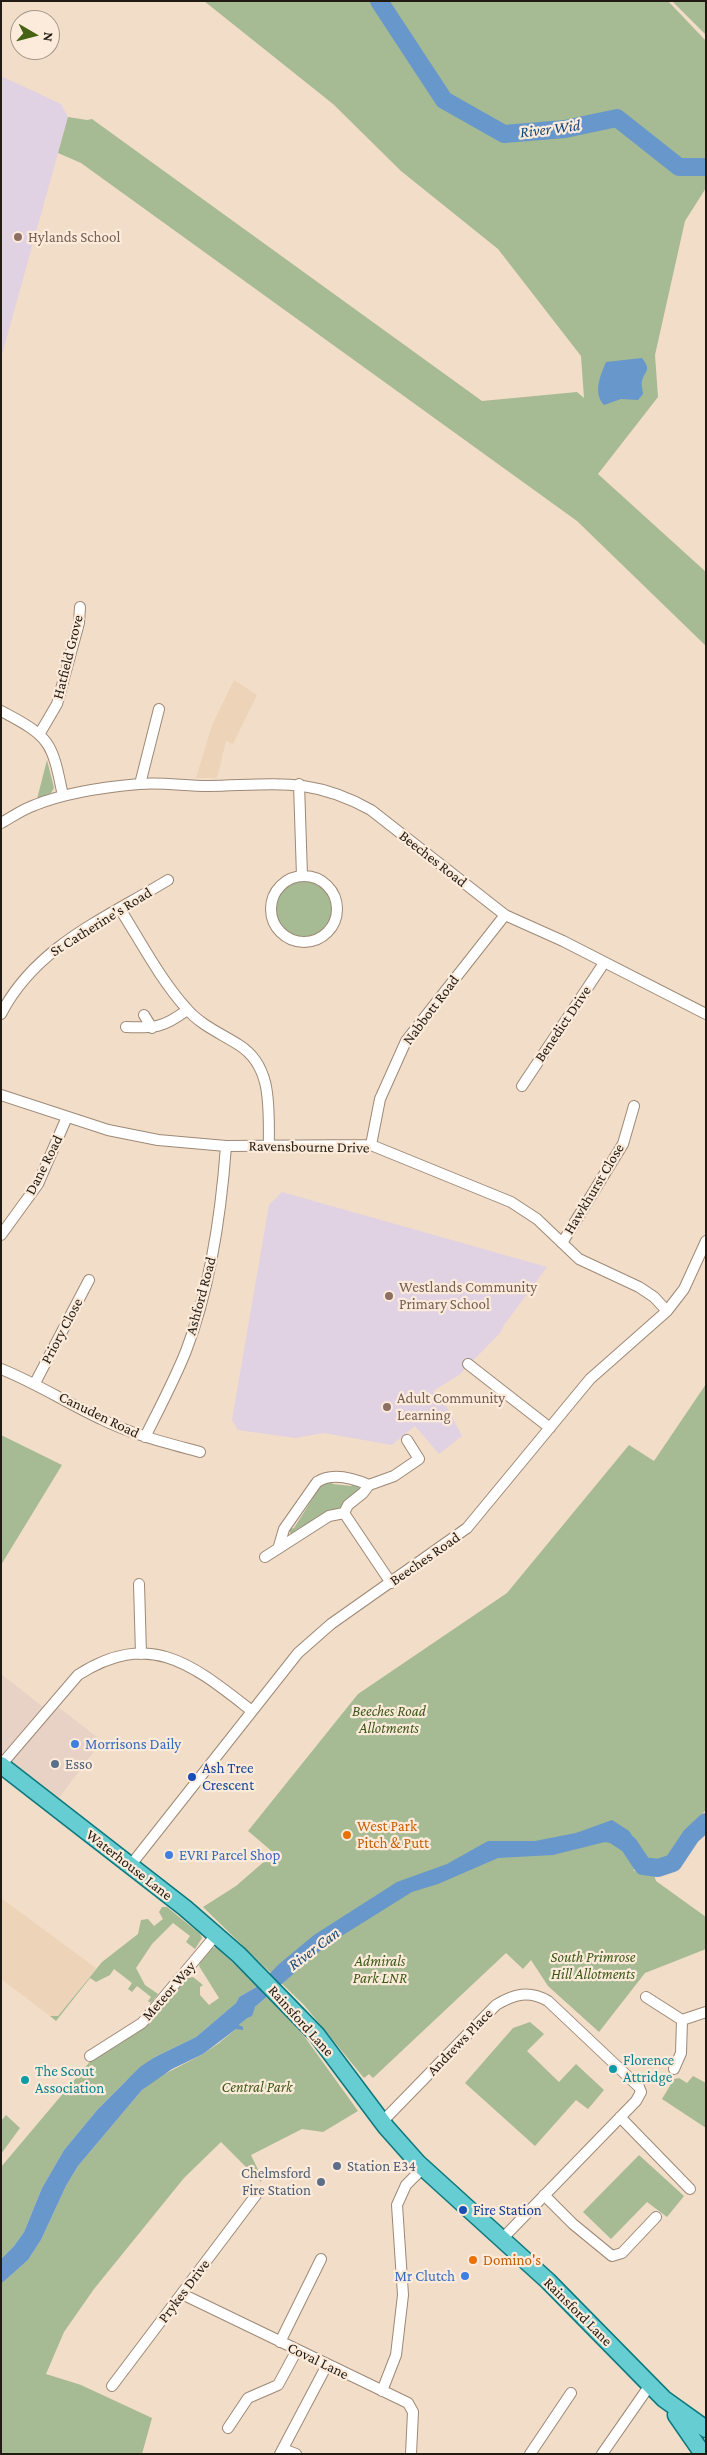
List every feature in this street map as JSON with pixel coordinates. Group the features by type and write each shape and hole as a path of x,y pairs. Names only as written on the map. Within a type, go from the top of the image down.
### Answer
{"main road":[{"name":"Waterhouse Lane","path":"1,1765 216,1935 254,1968"},
{"name":"Rainsford Lane","path":"254,1968 317,2035 382,2122 423,2168 548,2281 664,2399 690,2420 706,2429"},
{"name":"Rainsford Lane","path":"664,2399 702,2448"},
{"path":"690,2420 702,2448"}],"street":[{"name":"Hatfield Grove","path":"40,733 57,704 79,623 80,607"},
{"path":"140,784 159,709"},
{"path":"1,711 40,733 55,758 63,796"},
{"name":"Beeches Road","path":"1,823 33,805 63,796 140,784 300,784 338,794 371,810 505,915 706,1014"},
{"path":"300,784 302,876"},
{"path":"302,876 313,877 327,886 336,900 337,912 328,932 320,939 309,942 298,942 279,932 273,923 271,912 274,897 282,884 302,876"},
{"name":"St Catherine's Road","path":"1,1014 17,987 44,957 73,937 168,880"},
{"path":"120,909 187,1010 246,1050 258,1063 267,1088 269,1146"},
{"name":"Nabbott Road","path":"371,1145 380,1099 406,1041 505,915"},
{"name":"Benedict Drive","path":"522,1086 604,963"},
{"path":"126,1027 152,1028 170,1022 187,1010"},
{"path":"144,1015 152,1028"},
{"name":"Ravensbourne Drive","path":"1,1095 67,1117 134,1136 180,1143 226,1146 371,1145 511,1202 537,1219 579,1259 639,1287 667,1311"},
{"name":"Hawkhurst Close","path":"562,1243 623,1144 634,1106"},
{"name":"Dane Road","path":"1,1235 38,1184 67,1117"},
{"name":"Ashford Road","path":"145,1437 175,1377 199,1311 218,1221 226,1146"},
{"name":"Beeches Road","path":"130,1866 309,1642 331,1624 467,1528 602,1367 667,1311 684,1289 706,1241"},
{"name":"Priory Close","path":"36,1383 89,1280"},
{"path":"468,1364 550,1428"},
{"name":"Canuden Road","path":"1,1369 36,1383 102,1420 145,1437 200,1452"},
{"path":"344,1513 348,1505 363,1493 369,1485 394,1476 420,1460 407,1440"},
{"path":"279,1546 284,1529 317,1482 323,1478 334,1476 358,1480 369,1485"},
{"path":"344,1513 391,1583"},
{"path":"265,1557 279,1546 329,1516 344,1513"},
{"path":"139,1584 141,1654"},
{"path":"1,1765 78,1675 110,1659 141,1654 170,1657 194,1668 252,1711"},
{"name":"Meteor Way","path":"90,2056 142,2023 216,1935"},
{"name":"Andrews Place","path":"382,2122 496,2005 521,1994 535,1995 548,2001 639,2087 640,2097 501,2240"},
{"path":"646,1996 682,2020"},
{"path":"682,2020 706,2012"},
{"path":"674,2069 681,2053 682,2020"},
{"path":"620,2117 690,2189"},
{"path":"382,2391 396,2355 402,2302 403,2274 397,2205 406,2185 423,2168"},
{"name":"Prykes Drive","path":"112,2386 256,2195"},
{"path":"544,2195 573,2224 612,2256 622,2253 656,2217"},
{"path":"280,2342 321,2259"},
{"name":"Coval Lane","path":"182,2294 405,2401 413,2412 411,2454"},
{"path":"228,2428 248,2398 278,2385 296,2350"},
{"path":"296,2454 281,2451 327,2365"},
{"path":"602,2454 650,2385"},
{"path":"530,2454 571,2393"}],"shaded area":[{"name":"Hylands School","path":"1,76 61,104 68,117 1,358"},
{"path":"234,680 257,695 233,744 226,741 217,778 196,778 212,725"},
{"name":"Westlands Community Primary School","path":"282,1192 547,1267 500,1333 459,1375 433,1391 442,1398 462,1436 439,1454 415,1426 392,1445 324,1433 295,1438 238,1430 232,1420 269,1205"},
{"path":"1,1674 51,1713 57,1706 102,1741 59,1798 1,1754"},
{"path":"1,1898 96,1968 58,2016 50,2016 1,1979"}],"green space":[{"path":"204,1 668,1 706,41 706,188 685,221 655,355 658,397 598,474 706,572 706,646 577,521 81,163 58,153 68,117 92,119 482,401 577,392 584,398 581,356 498,249 401,171 333,104"},
{"path":"672,1 706,1 706,35"},
{"path":"47,760 54,788 51,793 37,799"},
{"path":"304,880 315,882 328,893 333,909 331,920 320,933 304,938 293,936 280,925 275,909 277,898 288,885"},
{"path":"706,1384 706,1810 682,1835 669,1857 652,1861 633,1870 644,1875 654,1875 656,1881 706,1917 706,1949 645,1973 599,2032 548,1986 531,1960 523,1969 506,1953 373,2078 369,2074 364,2078 304,2005 203,1907 236,1886 274,1853 248,1831 358,1694 507,1593 629,1445 654,1461"},
{"path":"1,1435 62,1465 1,1565"},
{"path":"329,1480 333,1484 351,1486 354,1483 359,1486 359,1489 341,1508 291,1535 289,1529 294,1528 313,1498 311,1494"},
{"path":"162,1907 167,1907 200,1934 202,1938 195,1949 186,1942 190,1936 173,1923 152,1944 136,1968 145,1985 158,1994 151,2003 148,2001 151,1997 137,1986 132,1992 128,1989 132,1983 114,1969 110,1975 96,1982 90,1978 56,2021 50,2016 58,2016 102,1962 138,1934 141,1920 148,1919 154,1926 163,1919 159,1912"},
{"path":"216,1947 258,1986 239,1997 236,2003 196,2037 155,2057 126,2081 98,2109 64,2150 42,2188 24,2232 1,2259 1,2167 93,2058 186,1978 193,1977 203,1985 200,1987 200,1995 209,2005 219,1998 199,1966 205,1954 210,1949"},
{"name":"Central Park","path":"268,1996 304,2036 358,2111 323,2132 302,2129 251,2155 262,2178 261,2182 221,2142 184,2178 94,2289 64,2332 46,2374 81,2385 152,2418 142,2454 1,2454 1,2284 28,2260 41,2240 66,2186 78,2166 142,2090 157,2078 203,2054 219,2043 236,2029 255,2007"},
{"path":"530,2022 544,2034 527,2051 559,2082 576,2064 604,2090 588,2109 576,2100 535,2146 465,2083 513,2028"},
{"path":"693,2076 706,2083 706,2128 662,2099 674,2079 679,2078 687,2083"},
{"path":"6,2115 20,2128 1,2154 1,2121"},
{"path":"639,2155 684,2196 667,2217 647,2202 611,2239 583,2212"}],"water":[{"path":"642,358 647,366 642,382 643,394 638,400 621,399 604,405 598,390 606,362"},
{"path":"612,1820 629,1831 639,1846 624,1852 605,1842 553,1855 498,1858 438,1884 412,1892 327,1945 255,2007 252,2016 239,2025 243,2027 243,2030 236,2029 203,2054 172,2069 142,2090 78,2166 66,2186 41,2240 28,2260 1,2284 1,2259 24,2232 42,2188 64,2150 98,2109 140,2067 155,2057 196,2037 236,2003 239,1997 258,1986 278,1965 314,1935 397,1882 447,1864 488,1841 535,1841 576,1833"}],"waterway":[{"name":"River Wid","path":"379,1 444,100 504,134 565,129 617,118 679,167 706,167"},
{"name":"River Can","path":"614,1833 629,1845 643,1866 658,1868 673,1863 691,1836 706,1822"}],"place":[{"name":"Hylands School","path":"18,237"},
{"name":"Westlands Community Primary School","path":"389,1296"},
{"name":"Adult Community Learning","path":"387,1407"},
{"name":"Morrisons Daily","path":"75,1744"},
{"name":"Esso","path":"55,1764"},
{"name":"Ash Tree Crescent","path":"192,1777"},
{"name":"West Park Pitch & Putt","path":"347,1835"},
{"name":"EVRI Parcel Shop","path":"169,1855"},
{"name":"Florence Attridge","path":"613,2069"},
{"name":"The Scout Association","path":"25,2080"},
{"name":"Station E34","path":"337,2166"},
{"name":"Chelmsford Fire Station","path":"321,2182"},
{"name":"Fire Station","path":"463,2210"},
{"name":"Domino's","path":"473,2260"},
{"name":"Mr Clutch","path":"465,2276"}],"park label":[{"name":"Beeches Road Allotments","path":"389,1720"},
{"name":"South Primrose Hill Allotments","path":"593,1966"},
{"name":"Admirals Park LNR","path":"380,1970"}]}
